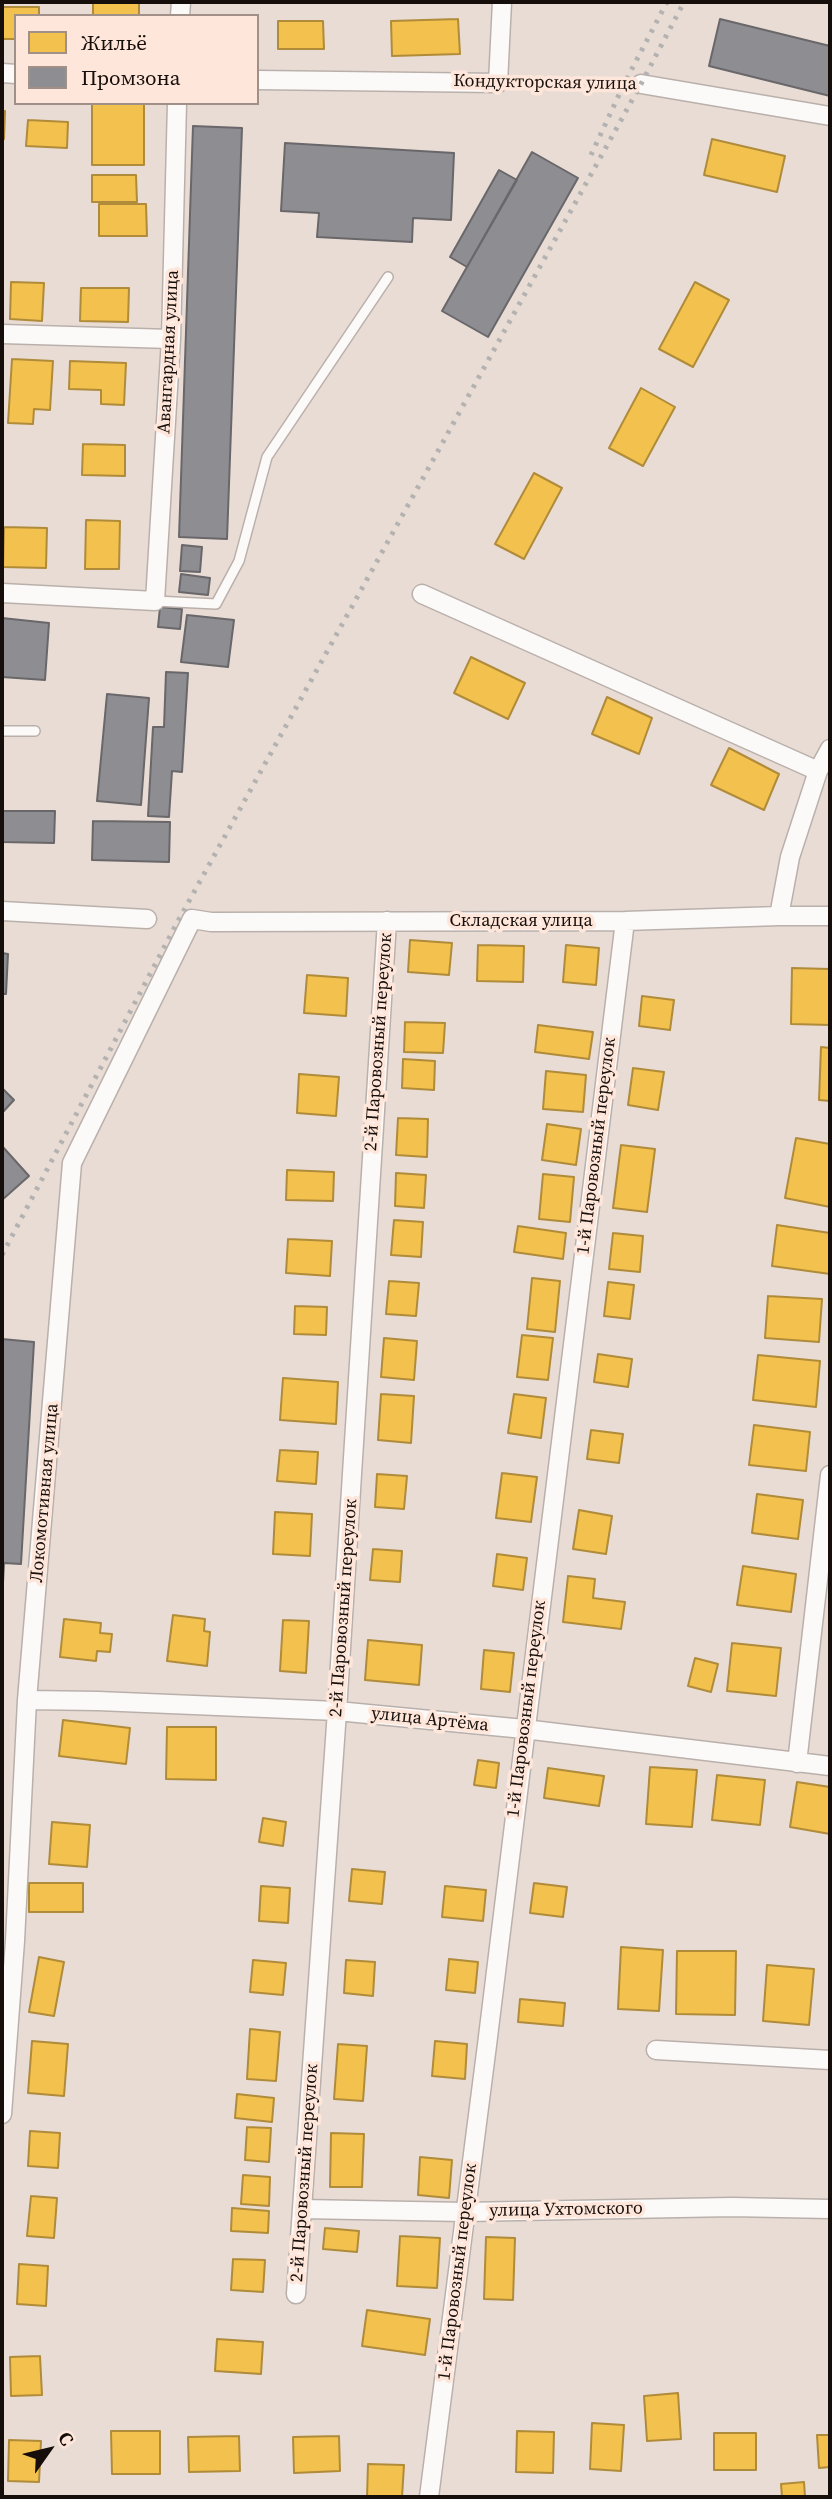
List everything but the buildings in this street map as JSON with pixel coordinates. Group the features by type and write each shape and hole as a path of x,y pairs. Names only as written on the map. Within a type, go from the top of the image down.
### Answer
{"street":[{"path":"498,83 502,2"},
{"name":"Кондукторская улица","path":"259,80 498,83"},
{"name":"Кондукторская улица","path":"641,84 830,116"},
{"name":"Авангардная улица","path":"155,601 171,339 177,105"},
{"path":"2,334 171,339"},
{"path":"2,593 155,601"},
{"path":"422,594 818,771"},
{"path":"779,916 790,857 818,771 830,749"},
{"path":"2,911 147,919"},
{"name":"Складская улица","path":"211,922 625,921 830,916"},
{"name":"Локомотивная улица","path":"2,2114 8,1941 72,1163 192,919 211,922"},
{"name":"2-й Паровозный переулок","path":"296,2294 337,1711 387,921"},
{"name":"1-й Паровозный переулок","path":"429,2497 625,921"},
{"path":"797,1763 830,1475"},
{"name":"улица Артёма","path":"27,1700 337,1711 524,1729 830,1766"},
{"path":"656,2050 830,2060"},
{"name":"улица Ухтомского","path":"302,2209 465,2212 732,2207 830,2209"}],"lane":[{"path":"155,601 216,604 239,561 267,457 388,277"},
{"path":"2,731 35,731"}],"path":[{"name":"Кондукторская улица","path":"498,83 641,84"}],"railway":[{"path":"591,155 667,2"},
{"path":"2,1255 178,921 684,2"}]}
